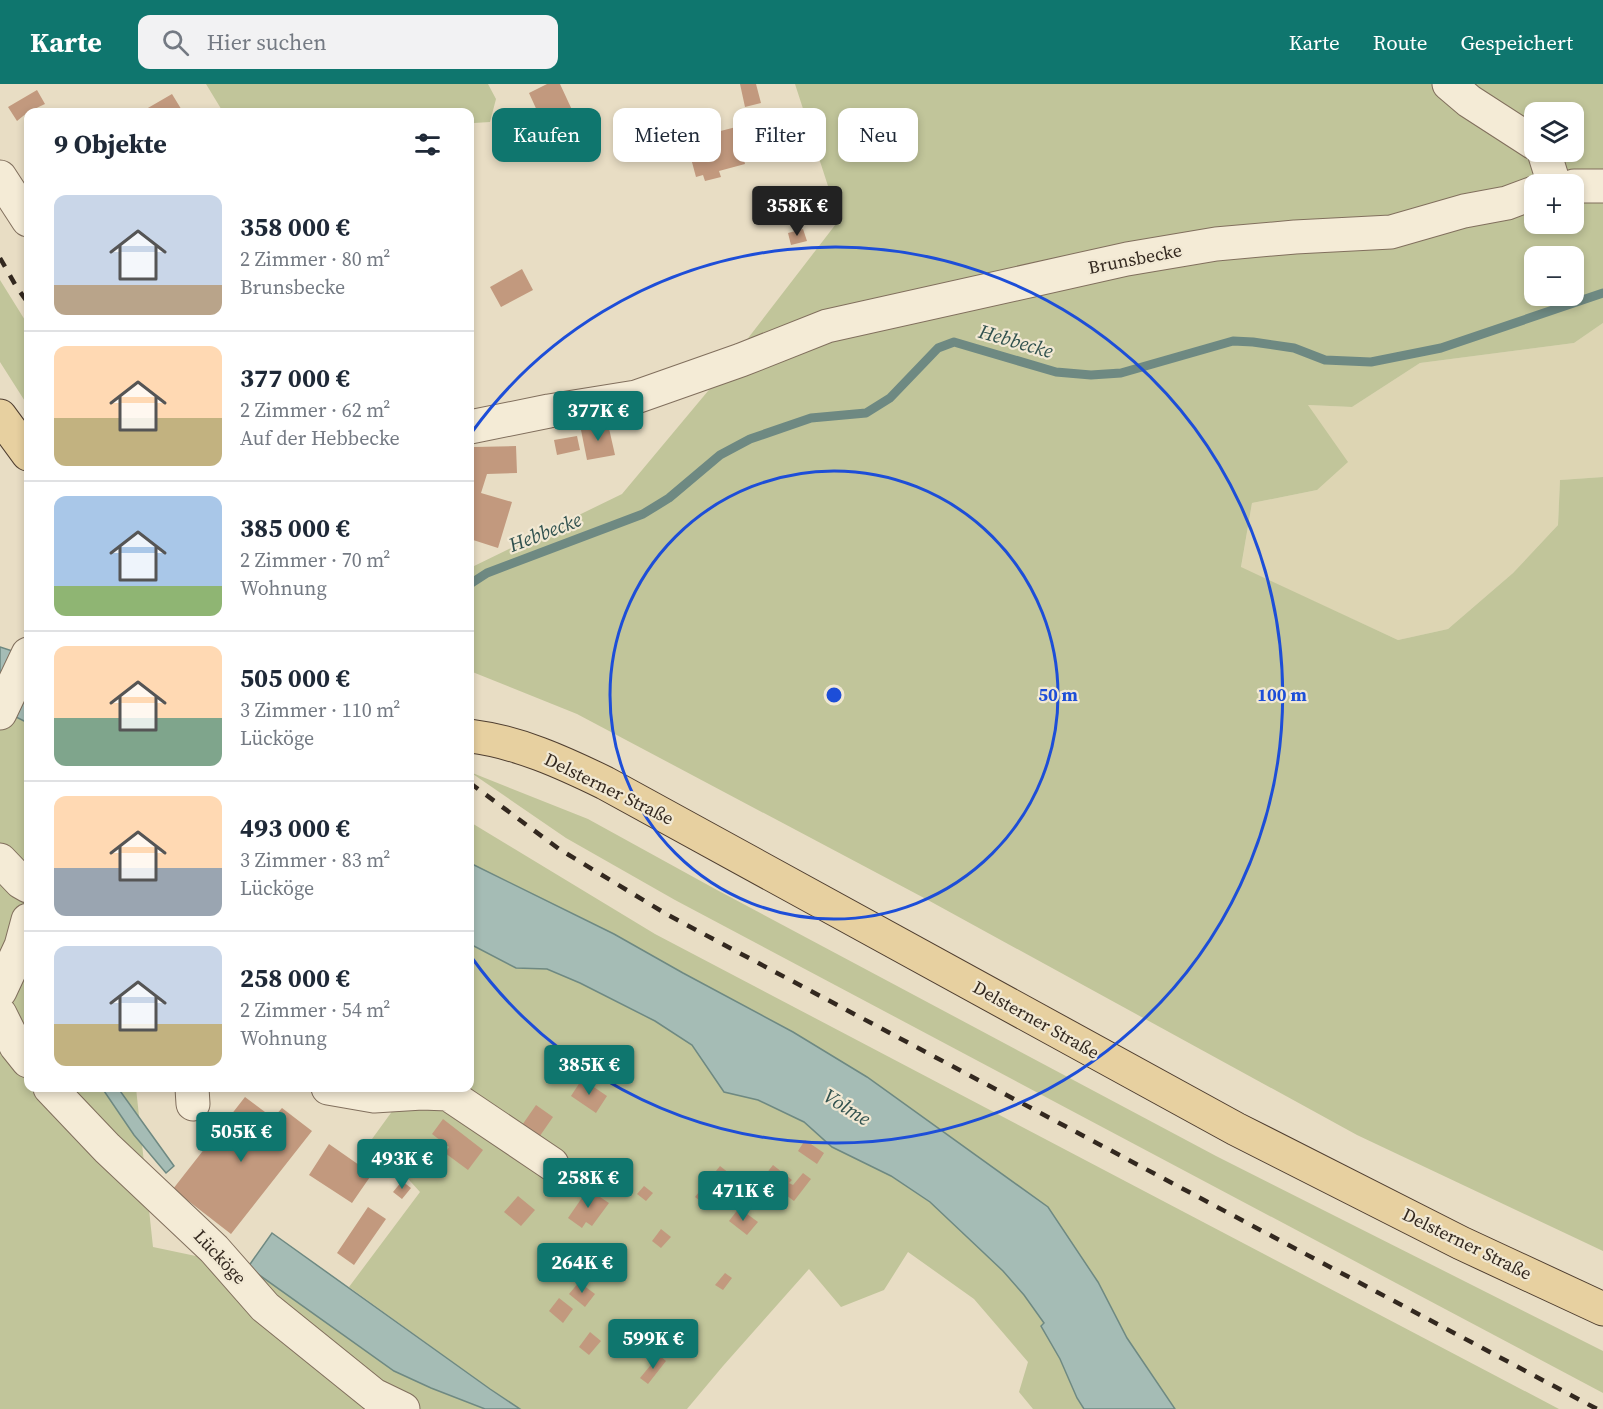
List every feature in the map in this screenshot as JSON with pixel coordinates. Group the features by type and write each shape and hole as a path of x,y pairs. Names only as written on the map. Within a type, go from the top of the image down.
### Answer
{"main road":[{"path":"0,416 24,449"},
{"name":"Delsterner Straße","path":"474,737 511,745 560,761 605,783 1236,1129 1461,1243 1603,1309"}],"street":[{"path":"1449,84 1469,101 1524,137"},
{"path":"0,177 24,214"},
{"path":"1584,186 1603,186"},
{"name":"Brunsbecke","path":"474,426 636,397 741,360 827,326 1128,259 1216,244 1391,232 1524,197"},
{"path":"0,713 24,662"},
{"path":"0,860 24,884"},
{"path":"0,992 24,935"},
{"path":"0,1014 16,1046 24,1056"},
{"name":"Lücköge","path":"54,1092 106,1148 214,1248 265,1307 374,1395 404,1409"},
{"path":"351,1092 374,1096 448,1094 552,1164"}],"shaded area":[{"path":"1603,323 1603,477 1560,480 1558,525 1513,573 1448,629 1398,640 1241,568 1252,503 1317,490 1307,405 1352,407 1420,363 1574,343"}],"green space":[{"path":"206,84 488,84 496,99 490,122 474,123 474,108 221,108"},
{"path":"795,84 1431,84 1460,111 1524,151 1524,162 1535,162 1539,174 1524,174 1524,182 1508,190 1391,221 742,346 839,220 820,162 826,162 826,108 803,108"},
{"path":"1469,84 1603,84 1603,323 1574,343 1420,363 1352,407 1308,405 1348,462 1317,490 1252,503 1241,567 1398,640 1448,629 1513,573 1558,525 1560,480 1603,477 1603,1251 1357,1135 926,899 577,714 474,673 474,566 622,494 713,385 832,336 1217,256 1524,210 1524,234 1584,234 1584,174 1569,174 1563,162 1584,162 1584,102 1524,102 1524,120"},
{"path":"0,280 24,319 24,400 0,362"},
{"path":"0,709 24,721 24,1092 136,1092 153,1247 248,1267 394,1371 485,1409 0,1409"},
{"path":"474,774 588,819 1216,1156 1603,1351 1603,1393 675,900 566,838"},
{"path":"474,824 655,934 1559,1409 1175,1409 1127,1338 1098,1282 1048,1207 867,1077 793,1032 614,934 474,865"},
{"path":"474,946 516,968 547,969 655,1021 692,1045 724,1092 758,1100 804,1122 832,1147 891,1176 930,1202 1003,1271 1024,1295 1044,1323 1084,1409 1033,1409 1019,1392 1028,1362 974,1299 908,1252 884,1290 841,1307 809,1269 687,1409 520,1409 349,1287 420,1192 372,1139 406,1092 474,1092"}],"water":[{"path":"0,647 24,655 24,721 0,709"},
{"name":"Volme","path":"474,865 614,934 793,1032 867,1077 1048,1207 1098,1282 1127,1338 1175,1409 1084,1409 1041,1326 1044,1323 1024,1295 1003,1271 930,1202 891,1176 832,1147 804,1122 758,1100 724,1092 692,1045 655,1021 547,969 516,968 474,946"},
{"path":"105,1092 121,1092 174,1166 166,1173 134,1135"},
{"path":"272,1233 520,1409 485,1409 394,1371 248,1267"}],"building":[{"path":"547,84 560,84 571,108 536,108 529,93"},
{"path":"740,84 756,84 761,103 745,107"},
{"path":"37,90 45,104 36,108 24,108 24,115 17,121 8,107"},
{"path":"172,94 181,108 148,108"},
{"path":"733,128 733,162 745,162 745,164 719,171 721,177 705,181 703,175 696,177 692,162 721,162 721,131"},
{"path":"803,229 807,241 791,245 788,233"},
{"path":"522,269 533,290 501,307 490,287"},
{"path":"608,424 615,455 587,460 581,430"},
{"path":"577,436 580,450 557,455 554,440"},
{"path":"516,446 517,473 487,474 481,493 512,502 498,548 474,540 474,447"},
{"path":"582,1079 607,1096 596,1113 571,1096"},
{"path":"245,1097 273,1118 282,1108 312,1131 231,1234 173,1189"},
{"path":"536,1105 553,1117 535,1143 518,1131"},
{"path":"443,1119 483,1150 468,1170 445,1153 449,1147 432,1134"},
{"path":"805,1140 824,1153 817,1164 798,1151"},
{"path":"329,1144 372,1174 352,1203 309,1175"},
{"path":"773,1165 792,1180 789,1183 793,1185 803,1173 811,1179 794,1201 782,1192 772,1204 754,1189"},
{"path":"720,1166 734,1177 710,1208 695,1197"},
{"path":"402,1181 411,1188 402,1199 393,1192"},
{"path":"644,1186 653,1193 646,1201 637,1194"},
{"path":"588,1189 609,1203 592,1226 586,1222 582,1228 568,1218"},
{"path":"518,1196 535,1210 521,1226 504,1212"},
{"path":"368,1207 386,1219 354,1265 337,1253"},
{"path":"739,1208 758,1222 747,1235 729,1221"},
{"path":"661,1229 671,1237 661,1248 652,1241"},
{"path":"725,1273 732,1278 723,1290 715,1285"},
{"path":"579,1282 595,1294 585,1307 569,1294"},
{"path":"559,1298 573,1309 563,1323 549,1311"},
{"path":"590,1332 601,1341 589,1355 579,1347"},
{"path":"659,1355 666,1361 648,1384 640,1378"}],"waterway":[{"name":"Hebbecke","path":"474,581 487,573 643,514 669,498 720,455 750,439 811,418 866,413 890,398 938,348 954,342 1056,372 1091,375 1121,373 1233,341 1294,348 1325,360 1371,362 1441,348 1603,293"}],"railway":[{"path":"0,258 24,297"},
{"path":"474,786 559,849 668,915 1597,1409"}]}
